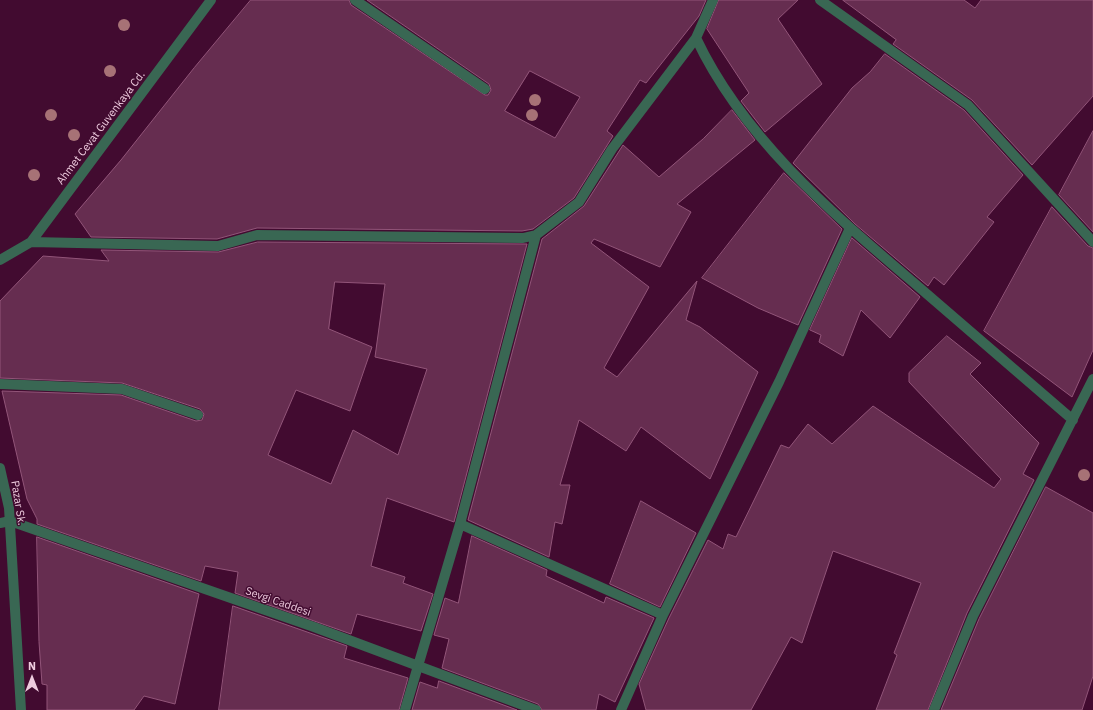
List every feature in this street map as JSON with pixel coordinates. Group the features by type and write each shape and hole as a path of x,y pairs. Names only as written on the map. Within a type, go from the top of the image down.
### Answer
{"street":[{"name":"Ahmet Cevat Guvenkaya Cd.","path":"0,260 31,242 212,0"},
{"path":"355,0 485,89"},
{"path":"31,242 218,246 257,234 524,238 536,234 579,202 612,149 696,38 713,0"},
{"path":"820,0 968,105 1093,242"},
{"path":"696,38 709,65 726,92 788,168 850,228 1073,420"},
{"path":"621,710 663,615 779,382 850,228"},
{"path":"405,710 460,524 536,234"},
{"path":"934,710 973,616 1093,379"},
{"path":"0,384 122,389 198,415"},
{"name":"Pazar Sk.","path":"0,468 9,508 5,522 21,710"},
{"path":"0,491 5,522 15,710"},
{"name":"Sevgi Caddesi","path":"5,522 418,665 536,710"},
{"path":"460,524 663,615"}],"building":[{"path":"251,0 349,0 351,5 485,95 488,95 491,90 489,84 367,0 706,0 699,16 646,83 640,80 607,131 613,136 574,198 533,229 522,231 257,228 217,239 91,237 75,214 121,160 194,68","holes":["530,71 580,97 555,138 505,111"]},
{"path":"719,0 798,0 778,19 822,84 765,132 741,101 749,93 707,29"},
{"path":"843,0 964,0 975,8 981,0 1093,0 1093,96 1032,165 972,100 893,44 896,40"},
{"path":"885,54 964,110 1023,175 987,217 994,222 944,285 934,277 928,286 855,224 793,163 852,88 870,72"},
{"path":"732,110 755,140 677,204 691,212 660,267 594,239 591,243 649,287 604,368 617,377 697,281 686,320 700,327 758,372 710,479 641,427 626,451 579,420 560,485 570,485 562,524 555,522 549,557 468,520 542,239 584,206 623,145 659,177 703,139"},
{"path":"1093,131 1093,232 1059,195"},
{"path":"784,173 842,229 798,325 758,308 702,278"},
{"path":"1052,207 1088,246 1093,248 1093,350 1072,397 984,331"},
{"path":"852,238 920,297 890,338 861,310 843,356 819,342 821,335 810,330"},
{"path":"258,242 527,244 454,522 387,498 371,566 405,577 403,583 433,594 421,631 357,614 351,634 235,593 238,572 205,566 201,581 37,524 37,519 27,499 2,391 121,395 196,421 202,420 204,414 200,409 122,383 0,378 0,301 43,256 109,261 101,250 218,252","holes":["335,282 385,284 375,357 427,369 398,455 353,430 331,484 268,455 296,390 350,411 372,347 329,329"]},
{"path":"947,336 981,363 970,374 1039,443 1023,474 1034,480 967,613 928,710 876,710 897,655 894,653 921,583 833,551 802,643 791,637 751,710 646,710 639,684 669,618 708,540 723,549 728,534 736,537 781,445 789,448 808,424 832,444 873,406 994,488 1001,479 909,382 909,373"},
{"path":"1046,487 1093,513 1093,676 1082,710 941,710 979,619"},
{"path":"641,501 696,533 660,607 610,584"},
{"path":"472,536 547,570 546,576 604,603 606,597 654,618 615,702 599,694 596,710 542,710 538,704 442,668 449,639 434,635 445,598 458,603"},
{"path":"37,537 199,594 175,704 144,696 134,710 47,710 47,685 42,684 39,642"},
{"path":"233,606 347,646 344,658 408,678 399,710 219,710"},
{"path":"439,681 517,710 412,710 420,682 437,688"}]}
